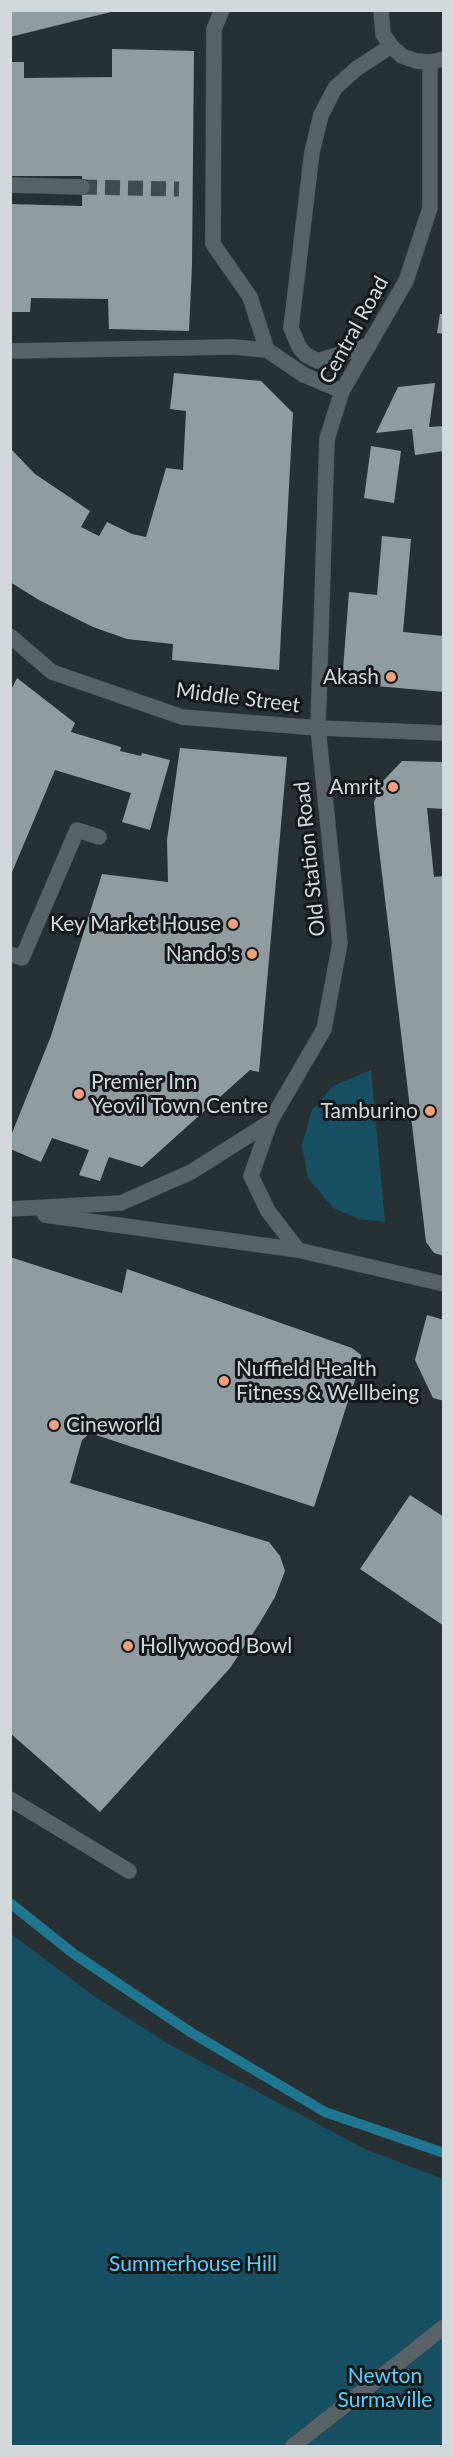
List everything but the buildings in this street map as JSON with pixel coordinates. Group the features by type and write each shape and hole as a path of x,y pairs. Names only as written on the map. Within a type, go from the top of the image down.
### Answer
{"street":[{"path":"222,10 214,29 213,243 250,297 267,350"},
{"path":"381,10 383,34 391,46 402,56 416,61 437,61"},
{"path":"369,345 318,361 306,355 299,347 291,328 312,152 321,115 335,88 357,69 391,46"},
{"name":"Central Road","path":"318,728 327,439 342,391 406,281 437,210 437,61"},
{"path":"10,185 82,187"},
{"path":"10,351 209,348 267,350 304,375 342,391"},
{"name":"Middle Street","path":"10,636 52,672 182,717 318,728 444,733"},
{"name":"Old Station Road","path":"13,1210 121,1203 191,1172 270,1122 324,1029 340,943 318,728"},
{"path":"10,954 22,958 77,830 99,837"},
{"path":"270,1122 251,1176 268,1211 298,1251"},
{"path":"13,1210 298,1251 444,1284"},
{"path":"10,1799 129,1871"},
{"path":"293,2446 444,2327"}],"green space":[{"path":"371,1070 385,1222 359,1219 333,1208 308,1178 302,1145 312,1110 333,1086"},
{"name":"Summerhouse Hill","path":"10,1933 94,1996 170,2045 365,2149 443,2179 443,2446 11,2446"}],"waterway":[{"path":"10,1903 74,1954 192,2033 325,2112 444,2153"}],"tunnel":[{"path":"82,187 179,189"}],"place":[{"name":"Akash","path":"391,677"},
{"name":"Amrit","path":"393,787"},
{"name":"Key Market House","path":"233,924"},
{"name":"Nando's","path":"252,954"},
{"name":"Premier Inn Yeovil Town Centre","path":"79,1094"},
{"name":"Tamburino","path":"430,1111"},
{"name":"Nuffield Health Fitness & Wellbeing","path":"224,1381"},
{"name":"Cineworld","path":"54,1425"},
{"name":"Hollywood Bowl","path":"128,1646"}],"park label":[{"name":"Newton Surmaville","path":"385,2388"}]}
